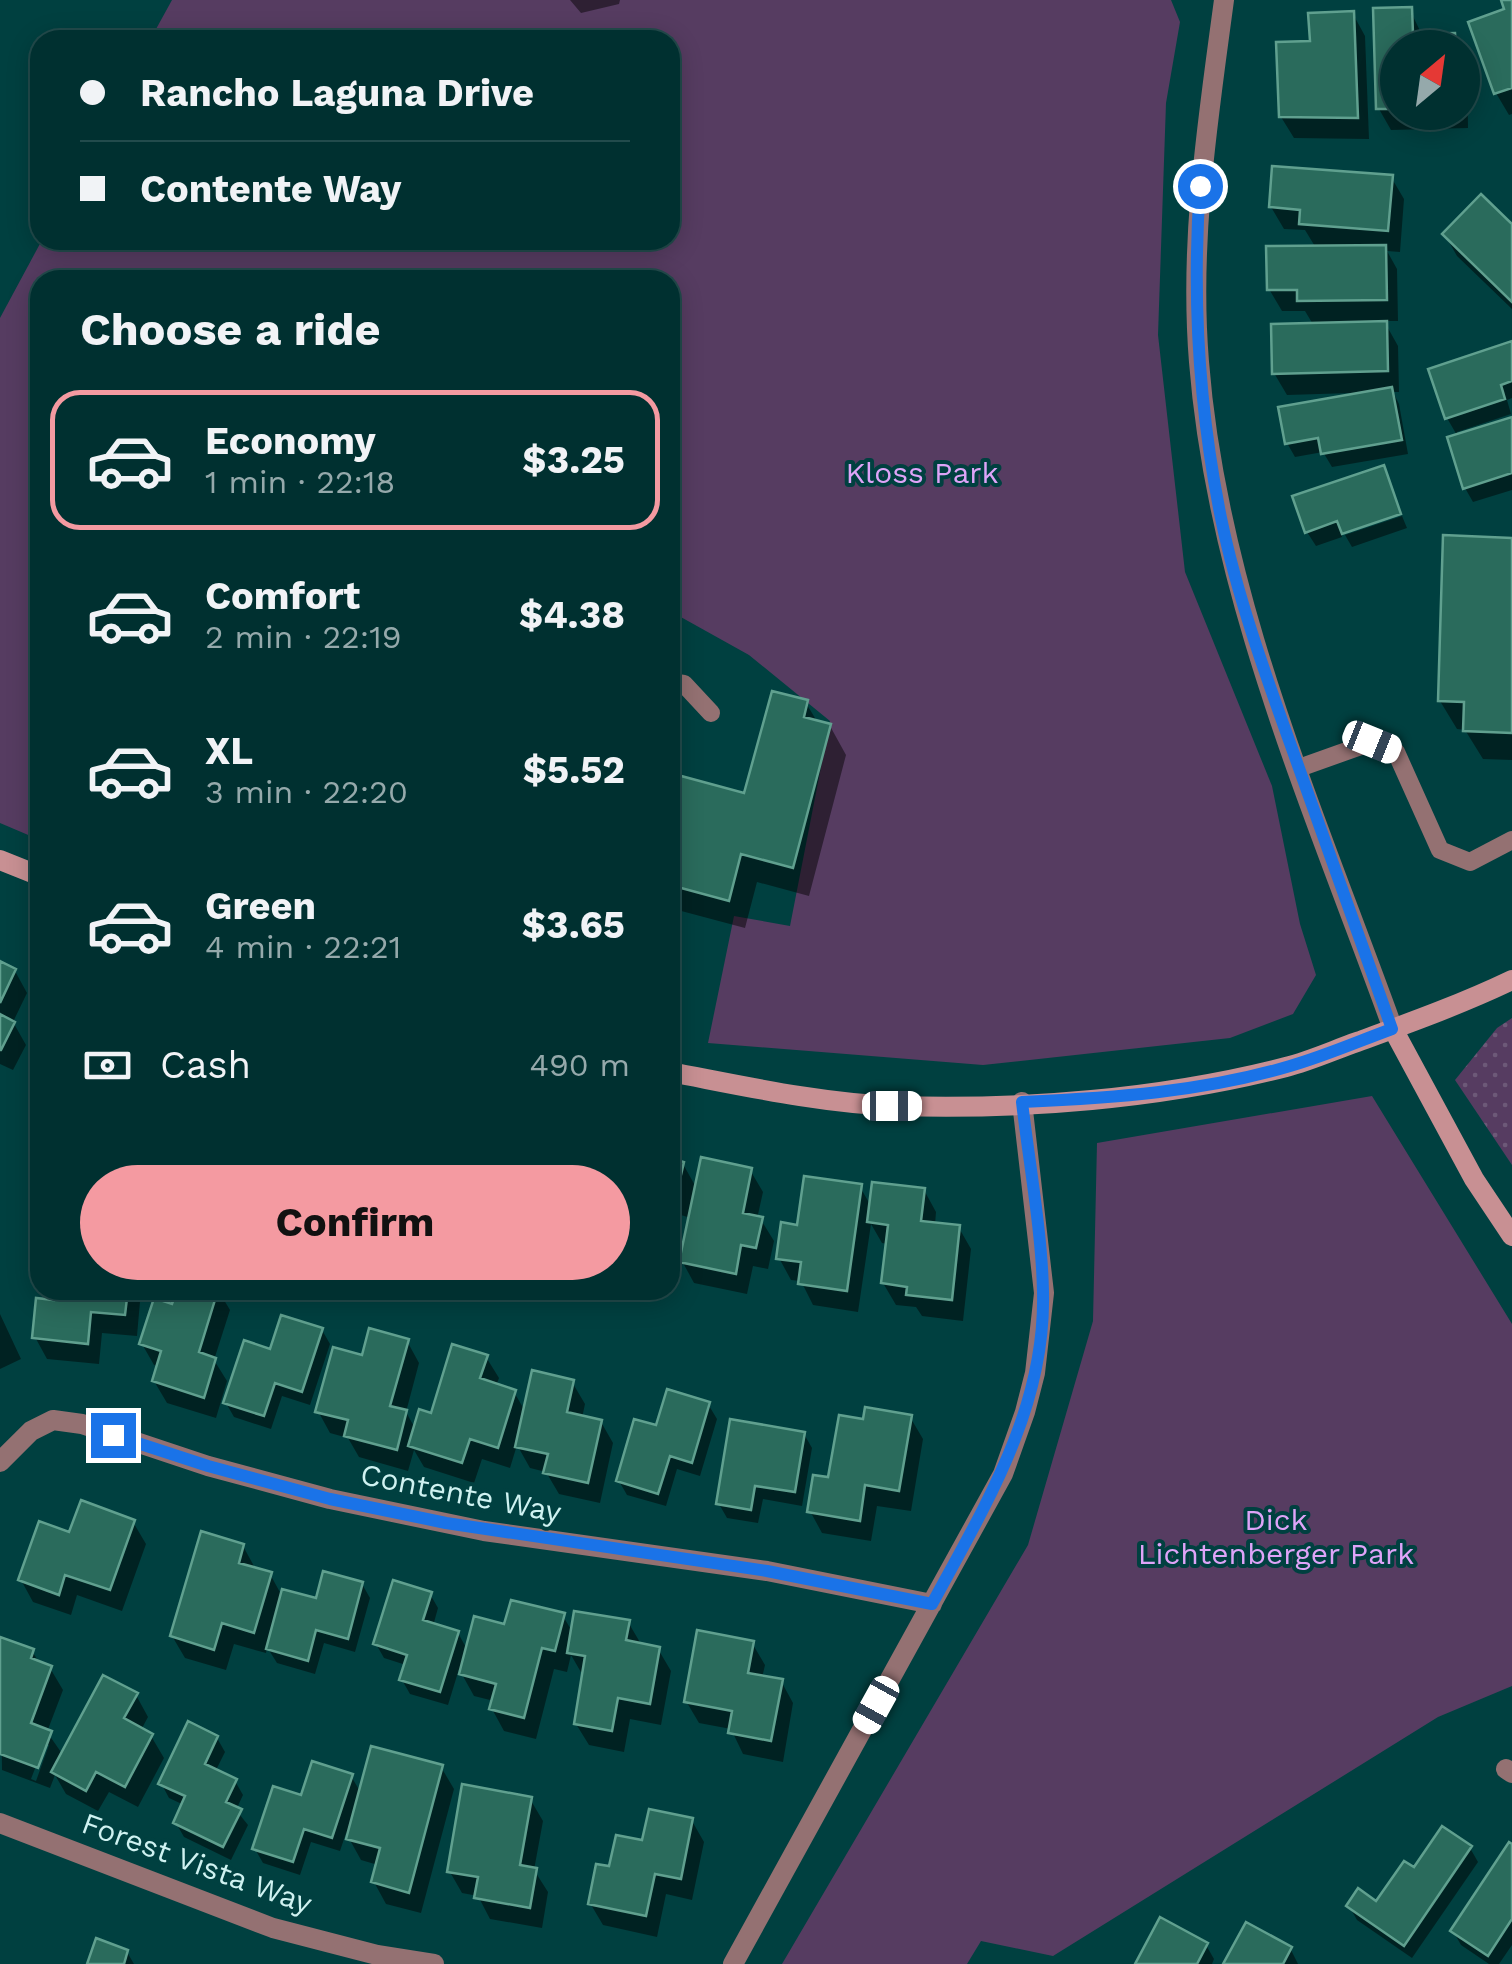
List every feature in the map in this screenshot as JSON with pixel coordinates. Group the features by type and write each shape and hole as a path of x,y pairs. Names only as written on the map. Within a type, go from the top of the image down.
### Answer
{"street":[{"path":"1224,0 1202,159 1198,224 1199,361 1222,521 1241,599 1392,1029 1474,1179 1512,1236"},
{"path":"0,860 30,872"},
{"path":"680,1074 807,1097 892,1106 1120,1097 1206,1085 1290,1066 1512,980"},
{"path":"734,1964 1003,1474 1026,1412 1035,1373 1044,1293 1022,1102"},
{"name":"Contente Way","path":"0,1462 31,1432 53,1420 82,1424 208,1466 330,1499 484,1531 767,1571 932,1604"},
{"name":"Forest Vista Way","path":"0,1823 273,1928 434,1964"}],"lane":[{"path":"680,683 710,712"},
{"path":"1299,768 1372,742 1396,752 1440,850 1470,862 1512,840"}],"green space":[{"name":"Kloss Park","path":"172,0 1171,0 1180,22 1166,103 1158,335 1185,572 1272,786 1300,924 1316,975 1293,1014 1230,1038 983,1065 708,1043 734,916 790,926 830,721 749,655 680,617 680,270 30,270 30,836 0,823 0,318 37,250 680,250 680,30 156,30"},
{"path":"1512,1018 1512,1165 1455,1080 1497,1028"},
{"name":"Dick Lichtenberger Park","path":"1372,1096 1512,1324 1512,1686 1438,1717 1053,1956 981,1941 967,1964 782,1964 1028,1545 1093,1321 1097,1143"}],"building":[{"path":"1501,0 1512,0 1512,88 1494,94 1480,55 1480,30 1471,30 1468,22 1504,9"},
{"path":"1412,7 1413,30 1380,30 1380,109 1376,109 1373,8"},
{"path":"1354,11 1358,118 1279,117 1276,42 1310,41 1308,13"},
{"path":"1272,166 1393,175 1388,231 1299,224 1300,210 1269,207"},
{"path":"1481,194 1512,224 1512,302 1442,234"},
{"path":"1386,245 1387,300 1297,301 1297,290 1267,290 1266,246"},
{"path":"1387,321 1388,371 1272,374 1271,324"},
{"path":"1512,341 1512,381 1501,385 1505,399 1445,419 1428,369"},
{"path":"1392,387 1402,440 1321,454 1318,438 1285,444 1278,407"},
{"path":"1512,417 1512,473 1463,489 1447,437"},
{"path":"1384,465 1401,514 1342,534 1337,521 1305,533 1292,496"},
{"path":"1443,535 1512,538 1512,733 1463,731 1464,702 1438,701"},
{"path":"772,691 808,700 804,717 831,724 793,868 741,854 729,901 680,888 680,776 744,793"},
{"path":"0,961 16,969 0,1003"},
{"path":"0,1014 15,1022 1,1050 0,1050"},
{"path":"701,1157 752,1168 743,1213 763,1217 756,1248 741,1245 736,1274 680,1262"},
{"path":"804,1176 862,1184 847,1291 798,1284 801,1262 776,1259 781,1222 797,1225"},
{"path":"872,1182 925,1188 921,1221 960,1225 952,1300 906,1295 907,1287 881,1283 888,1225 867,1222"},
{"path":"36,1300 127,1300 125,1315 91,1312 88,1344 32,1338"},
{"path":"153,1300 172,1304 173,1300 215,1300 199,1352 216,1358 204,1398 152,1381 161,1351 139,1344"},
{"path":"281,1315 323,1328 302,1392 275,1383 264,1416 223,1403 244,1340 270,1349"},
{"path":"369,1328 409,1339 390,1406 407,1410 397,1450 344,1436 348,1420 315,1412 333,1347 362,1355"},
{"path":"452,1344 488,1355 480,1378 516,1390 498,1448 470,1439 462,1463 408,1446 419,1409 431,1413"},
{"path":"532,1370 574,1380 567,1412 602,1420 588,1483 543,1473 548,1454 515,1447"},
{"path":"667,1389 710,1402 692,1463 670,1456 658,1494 616,1481 634,1419 656,1425"},
{"path":"865,1407 912,1415 899,1491 865,1485 860,1521 807,1512 813,1475 828,1477 839,1415 863,1419"},
{"path":"730,1419 805,1432 795,1492 755,1486 751,1510 716,1504"},
{"path":"81,1500 135,1520 110,1590 65,1575 59,1595 18,1580 39,1521 69,1532"},
{"path":"201,1531 244,1544 239,1563 272,1572 254,1633 222,1623 214,1650 170,1636"},
{"path":"323,1571 363,1582 348,1639 316,1630 308,1661 266,1649 282,1589 316,1598"},
{"path":"393,1580 432,1592 423,1620 459,1631 440,1692 399,1680 407,1655 373,1644"},
{"path":"511,1600 565,1613 555,1651 542,1648 524,1718 489,1709 496,1684 459,1674 474,1616 504,1624"},
{"path":"574,1611 630,1620 626,1640 660,1647 650,1704 618,1698 612,1731 574,1724 585,1656 567,1653"},
{"path":"697,1630 754,1641 748,1673 783,1679 771,1741 728,1733 732,1711 684,1702"},
{"path":"0,1637 34,1649 31,1658 52,1666 31,1723 52,1731 38,1768 0,1754"},
{"path":"103,1675 138,1693 124,1718 153,1734 125,1787 96,1772 86,1791 51,1772"},
{"path":"188,1721 218,1736 205,1764 237,1779 226,1802 242,1809 223,1847 173,1823 185,1796 158,1784"},
{"path":"371,1746 443,1765 409,1893 371,1882 380,1848 346,1839"},
{"path":"312,1761 353,1774 332,1838 304,1829 293,1862 252,1849 273,1786 301,1795"},
{"path":"462,1784 532,1797 520,1865 537,1868 530,1908 474,1898 478,1877 447,1872"},
{"path":"649,1809 693,1818 681,1879 655,1874 646,1916 588,1904 596,1864 609,1866 616,1835 642,1840"},
{"path":"1442,1826 1472,1846 1404,1946 1346,1906 1358,1888 1376,1901 1404,1861 1414,1867"},
{"path":"1509,1842 1512,1919 1488,1956 1450,1931"},
{"path":"1160,1917 1208,1943 1197,1964 1135,1964"},
{"path":"1246,1922 1292,1947 1283,1964 1223,1964"},
{"path":"96,1938 128,1950 124,1964 87,1964"}],"route":[{"path":"113,1435 330,1499 484,1531 767,1571 932,1604 1003,1474 1026,1412 1035,1373 1044,1293 1022,1102 1120,1097 1206,1085 1290,1066 1392,1029 1266,676 1241,599 1222,521 1199,361 1196,240 1200,186"}]}
